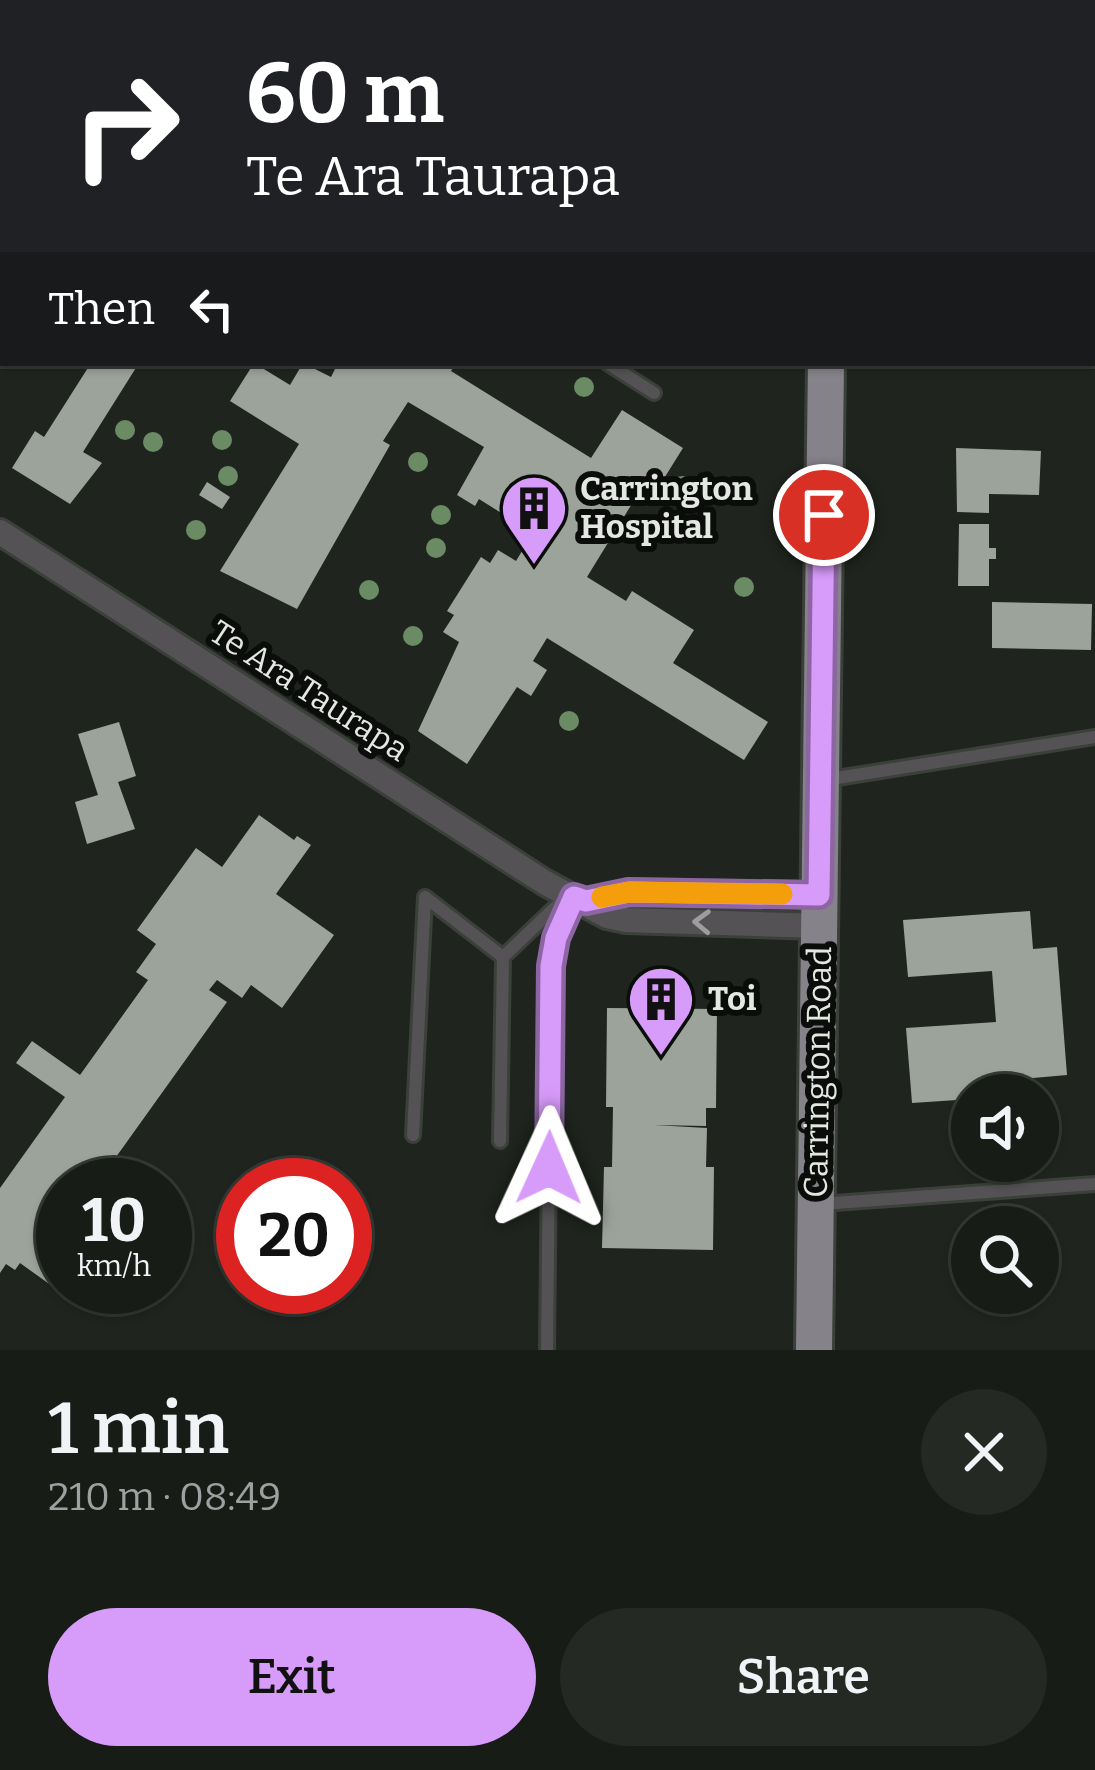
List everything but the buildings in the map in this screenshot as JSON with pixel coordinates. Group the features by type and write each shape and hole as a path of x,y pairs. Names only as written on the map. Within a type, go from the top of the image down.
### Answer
{"main road":[{"name":"Carrington Road","path":"814,1350 826,366"}],"street":[{"name":"Te Ara Taurapa","path":"0,532 544,882 576,897"},
{"path":"576,897 629,892 819,910"}],"lane":[{"path":"612,366 655,393"},
{"path":"821,780 1095,737"},
{"path":"412,1135 425,896 503,957"},
{"path":"500,1141 503,957 576,897"},
{"path":"547,1350 551,966 556,938 576,897"},
{"path":"816,1205 1095,1184"}],"slow traffic":[{"path":"602,897 629,892 782,894"}],"place":[{"name":"Carrington Hospital","path":"534,567"},
{"name":"Toi","path":"661,1058"}],"route":[{"path":"549,1168 551,966 556,938 574,897 586,901 629,892 819,895 824,515"}]}
